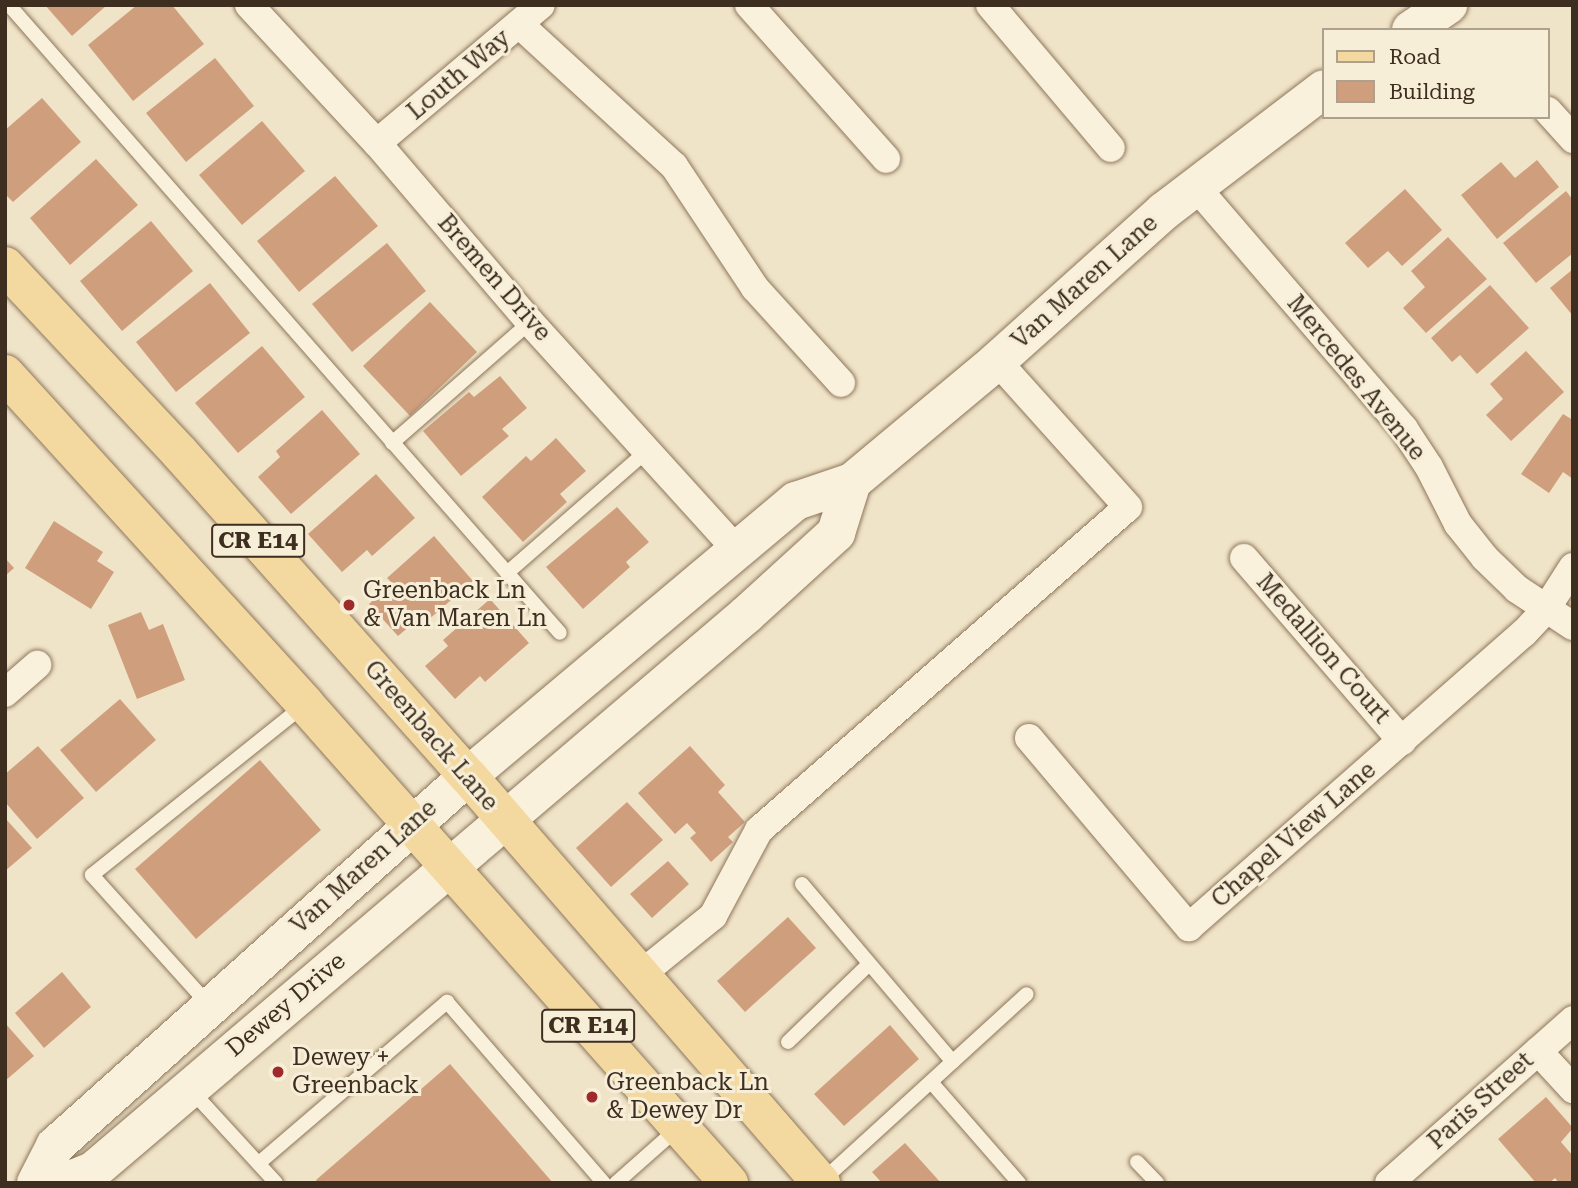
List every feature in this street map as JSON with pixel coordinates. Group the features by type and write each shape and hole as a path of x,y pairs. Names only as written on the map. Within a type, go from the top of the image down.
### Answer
{"main road":[{"path":"1413,28 1448,5"},
{"name":"Van Maren Lane","path":"36,1183 55,1146 468,776 796,501 852,482 997,361 1164,211 1322,91"},
{"name":"Greenback Lane","path":"5,266 178,452 468,776 821,1182"},
{"name":"CR E14","path":"14,389 305,704 410,826 729,1183"},
{"path":"506,822 836,533 852,482"},
{"name":"Dewey Drive","path":"63,1183 93,1171 506,822"}],"street":[{"name":"Louth Way","path":"377,143 541,5"},
{"path":"749,5 886,159"},
{"path":"990,5 1111,148"},
{"name":"Bremen Drive","path":"256,8 377,143 530,322 738,551"},
{"path":"519,24 674,166 755,288 841,383"},
{"path":"1550,113 1573,139"},
{"name":"Mercedes Avenue","path":"1196,187 1404,429 1429,467 1458,524 1485,558 1517,589 1573,626"},
{"path":"640,975 713,916 759,830 1128,508 997,361"},
{"name":"Medallion Court","path":"1244,558 1402,741"},
{"name":"Chapel View Lane","path":"1029,738 1189,928 1524,633 1546,609 1573,567"},
{"path":"5,692 37,665"},
{"name":"Paris Street","path":"1389,1183 1573,1020"},
{"path":"1538,1051 1573,1089"}],"lane":[{"path":"9,5 559,633"},
{"path":"393,443 530,322"},
{"path":"507,573 647,451"},
{"path":"210,1006 92,875 305,704"},
{"path":"802,884 953,1062"},
{"path":"788,1042 870,964"},
{"path":"821,1182 1027,994"},
{"path":"259,1163 447,1002 604,1183"},
{"path":"931,1082 1019,1183"},
{"path":"189,1088 276,1183"},
{"path":"616,1183 679,1127"},
{"path":"1137,1162 1157,1183"}],"building":[{"path":"45,5 107,5 72,36"},
{"path":"137,5 172,5 204,44 133,101 88,45"},
{"path":"215,58 254,106 186,162 146,113"},
{"path":"42,98 81,142 13,202 5,194 5,130"},
{"path":"262,121 305,171 242,225 199,175"},
{"path":"96,159 138,205 70,265 30,218"},
{"path":"1537,160 1559,187 1497,239 1461,195 1501,162 1515,178"},
{"path":"335,176 378,226 299,292 257,241"},
{"path":"1405,189 1442,230 1402,266 1388,251 1368,268 1345,243"},
{"path":"1566,191 1573,200 1573,253 1536,283 1503,243"},
{"path":"151,221 193,271 122,331 80,281"},
{"path":"1448,237 1487,279 1426,333 1403,308 1425,287 1411,271"},
{"path":"387,243 426,291 352,352 312,304"},
{"path":"1573,269 1573,316 1550,288"},
{"path":"210,283 250,333 176,392 136,342"},
{"path":"1490,285 1529,328 1477,374 1460,355 1452,362 1431,338"},
{"path":"430,302 477,352 410,416 363,366"},
{"path":"262,346 305,397 238,453 195,403"},
{"path":"1526,351 1564,392 1511,441 1486,415 1503,399 1490,384"},
{"path":"500,376 527,408 502,429 509,436 461,476 423,431 469,392 474,397"},
{"path":"322,410 360,454 291,514 258,477 280,457 276,451"},
{"path":"1563,414 1573,420 1573,479 1563,472 1549,493 1521,474"},
{"path":"556,438 586,471 560,494 567,502 523,542 482,497 526,456 531,461"},
{"path":"376,474 415,518 372,556 367,550 342,572 308,534"},
{"path":"617,507 649,542 626,562 630,567 583,609 546,567"},
{"path":"54,521 103,552 97,561 114,572 91,609 25,568"},
{"path":"434,536 473,581 427,621 423,615 398,636 369,604 392,583 387,578"},
{"path":"5,558 14,568 5,576"},
{"path":"490,599 529,643 485,682 480,676 455,699 425,666 448,646 443,640"},
{"path":"141,612 149,630 163,624 185,680 137,699 108,625"},
{"path":"120,699 156,740 96,792 60,750"},
{"path":"38,746 84,798 37,839 5,802 5,774"},
{"path":"690,746 725,785 718,792 745,822 728,837 733,842 711,862 690,838 696,833 687,823 675,834 638,793"},
{"path":"260,760 321,830 196,939 135,869"},
{"path":"627,802 663,840 611,887 576,848"},
{"path":"5,818 32,848 5,871"},
{"path":"668,861 689,884 652,918 630,894"},
{"path":"788,917 816,948 745,1012 717,981"},
{"path":"62,972 91,1007 44,1048 15,1013"},
{"path":"5,1023 34,1056 5,1081"},
{"path":"890,1025 919,1059 844,1126 814,1094"},
{"path":"450,1064 553,1183 318,1183 316,1180"},
{"path":"1546,1097 1573,1128 1561,1142 1573,1156 1573,1183 1559,1183 1555,1178 1549,1183 1536,1183 1498,1139"},
{"path":"905,1143 941,1183 882,1183 872,1172"}],"place":[{"name":"Greenback Ln & Van Maren Ln","path":"349,605"},
{"name":"Dewey + Greenback","path":"278,1072"},
{"name":"Greenback Ln & Dewey Dr","path":"592,1097"}]}
